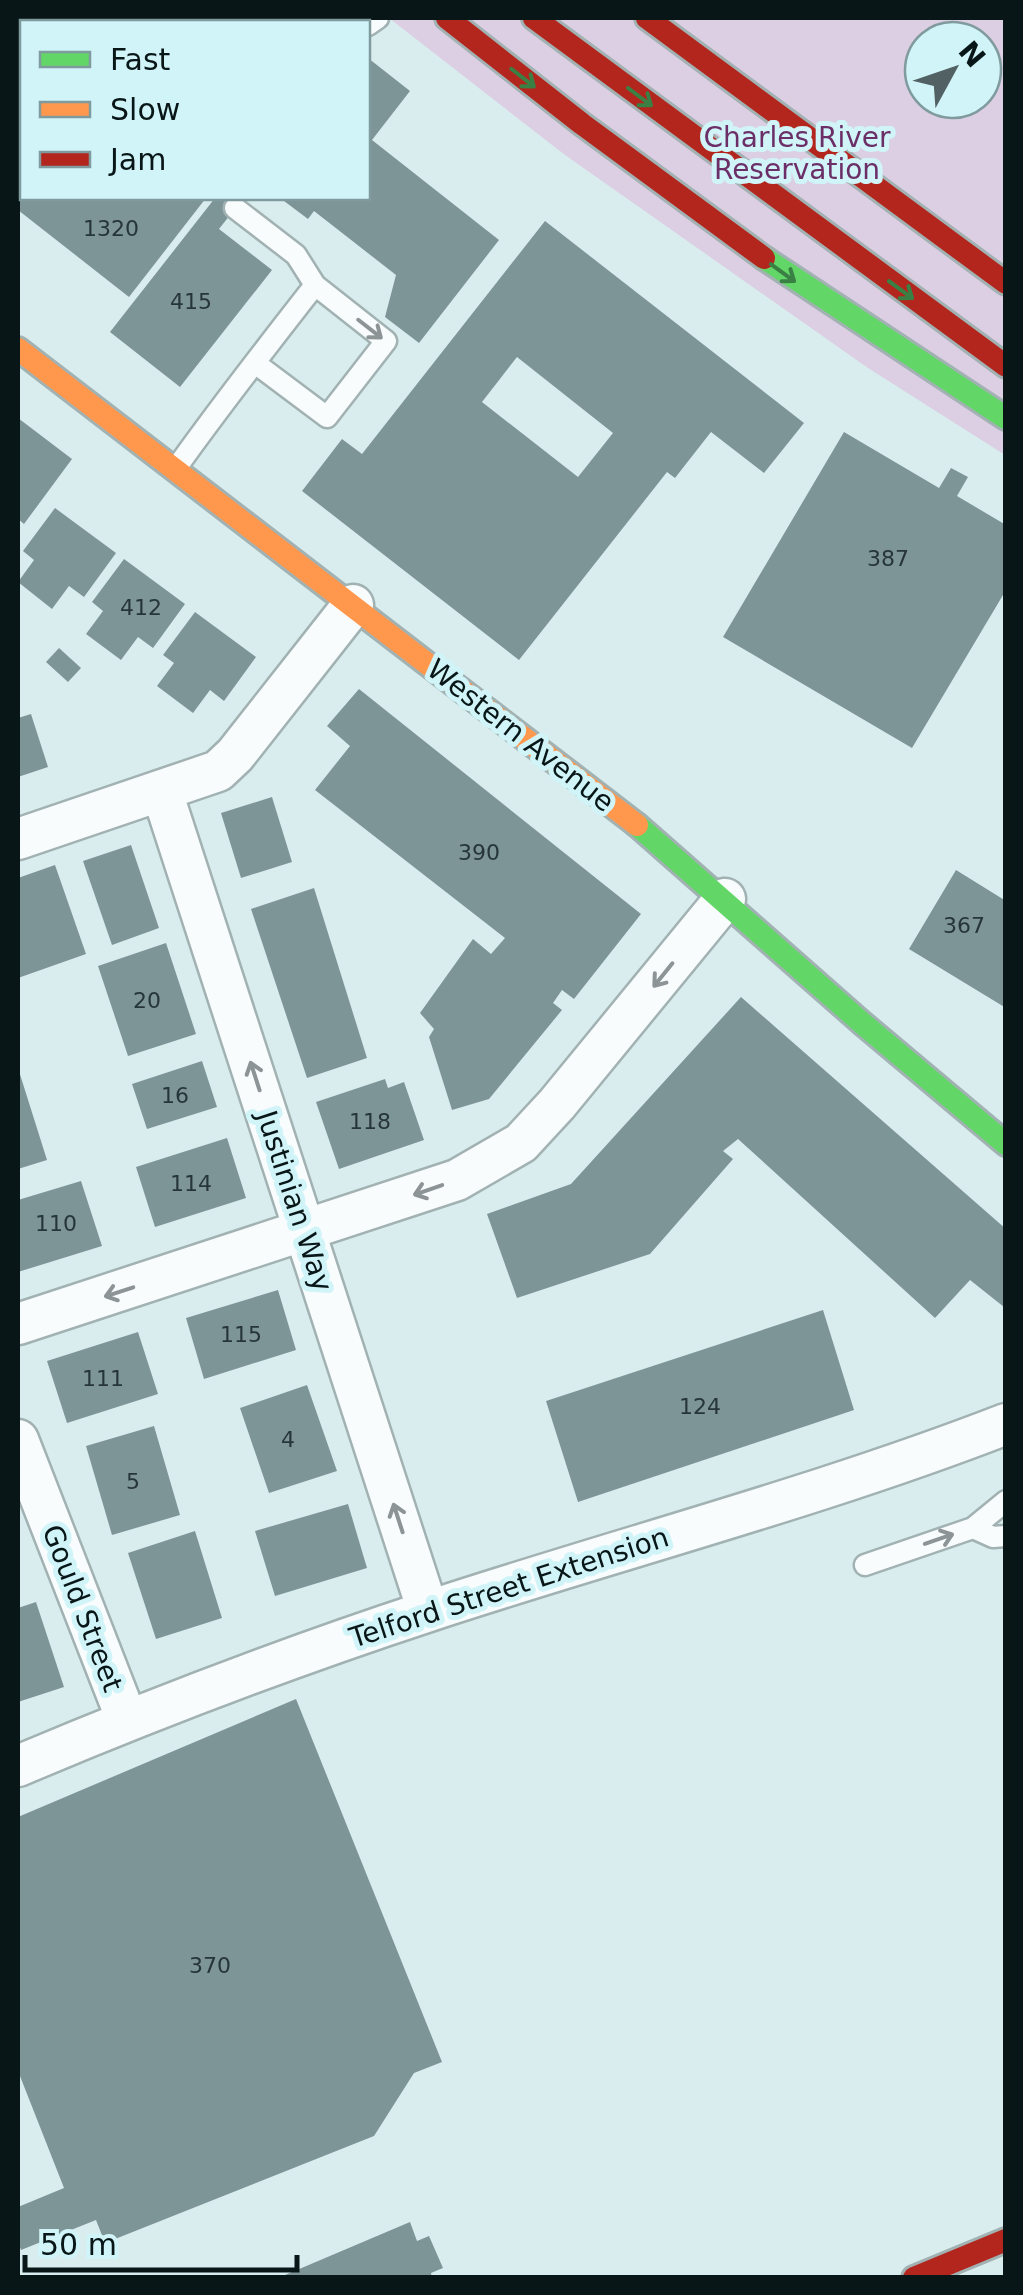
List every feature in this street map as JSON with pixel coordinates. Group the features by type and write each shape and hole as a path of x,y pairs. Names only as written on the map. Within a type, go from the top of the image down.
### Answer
{"main road":[{"path":"447,18 772,266 1006,418"},
{"path":"534,18 1006,366"},
{"path":"647,18 1006,283"},
{"name":"Western Avenue","path":"18,349 662,844 862,1023 1006,1144"},
{"path":"914,2278 1006,2240"}],"street":[{"path":"18,838 208,776 226,765 352,605"},
{"name":"Justinian Way","path":"162,792 428,1611"},
{"path":"18,1324 457,1180 521,1143 725,900"},
{"name":"Telford Street Extension","path":"18,1766 179,1699 428,1611 1006,1424"},
{"name":"Gould Street","path":"18,1440 127,1720"}],"lane":[{"path":"235,208 296,255 315,285 386,342 327,417 255,362"},
{"path":"176,468 315,285"},
{"path":"865,1564 973,1528 1006,1501"},
{"path":"973,1528 993,1538 1006,1536"}],"green space":[{"name":"Charles River Reservation","path":"389,18 1005,18 1005,455 868,368 565,155"}],"building":[{"path":"304,18 307,20 138,20"},
{"path":"370,60 410,91 372,140 499,240 419,343 385,317 396,275 314,211 308,219 283,200 370,200"},
{"path":"20,168 20,200 204,200 129,297 18,210"},
{"path":"213,200 241,201 219,229 272,270 180,387 110,332"},
{"path":"545,221 804,423 764,473 711,432 675,478 667,472 519,660 302,491 342,439 362,454","holes":["517,357 613,433 578,477 482,402"]},
{"path":"18,418 72,459 24,524 18,519"},
{"path":"844,432 939,488 951,468 968,477 957,496 1006,525 1006,590 912,748 723,637"},
{"path":"55,508 116,553 84,597 69,586 52,609 18,582 34,560 23,551"},
{"path":"124,559 185,604 153,648 138,637 121,660 86,634 103,611 92,602"},
{"path":"195,612 256,657 224,701 210,690 193,713 157,686 174,663 163,655"},
{"path":"59,648 81,668 68,682 46,662"},
{"path":"359,689 641,914 574,999 562,990 553,1003 562,1010 489,1099 452,1110 429,1037 434,1029 420,1013 473,939 491,954 505,938 315,790 350,746 327,726"},
{"path":"31,714 48,767 18,777 18,718"},
{"path":"272,797 292,862 241,878 221,813"},
{"path":"131,845 159,928 112,945 83,861"},
{"path":"55,865 86,954 18,978 18,878"},
{"path":"956,870 1006,901 1006,1008 909,949"},
{"path":"314,888 367,1058 307,1078 251,909"},
{"path":"166,943 196,1034 128,1056 98,966"},
{"path":"741,997 1006,1229 1004,1307 970,1280 935,1318 738,1139 723,1151 733,1159 650,1254 517,1298 487,1214 571,1184"},
{"path":"202,1061 217,1107 147,1129 132,1084"},
{"path":"18,1068 47,1160 18,1169"},
{"path":"385,1079 388,1088 404,1082 424,1140 339,1169 316,1102"},
{"path":"227,1138 246,1198 155,1227 136,1167"},
{"path":"81,1181 102,1246 18,1272 18,1200"},
{"path":"278,1290 296,1350 204,1379 186,1318"},
{"path":"823,1310 854,1410 578,1502 546,1401"},
{"path":"138,1332 158,1394 67,1423 47,1361"},
{"path":"307,1385 337,1471 269,1493 240,1408"},
{"path":"154,1426 180,1515 112,1535 86,1446"},
{"path":"348,1504 367,1568 275,1596 255,1531"},
{"path":"195,1531 222,1618 156,1639 128,1553"},
{"path":"36,1602 64,1687 18,1702 18,1608"},
{"path":"296,1699 442,2062 414,2073 374,2136 105,2243 96,2220 21,2250 18,2207 64,2188 18,2071 18,1817"},
{"path":"410,2222 417,2241 429,2236 443,2268 431,2273 432,2278 278,2278"}],"traffic: fast":[{"path":"764,258 1006,418"},
{"path":"637,825 1006,1144"}],"traffic: slow":[{"path":"18,349 637,825"}],"traffic: jam":[{"path":"447,18 582,124 764,258"},
{"path":"534,18 1006,366"},
{"path":"647,18 1006,283"},
{"path":"914,2278 1006,2240"}]}
